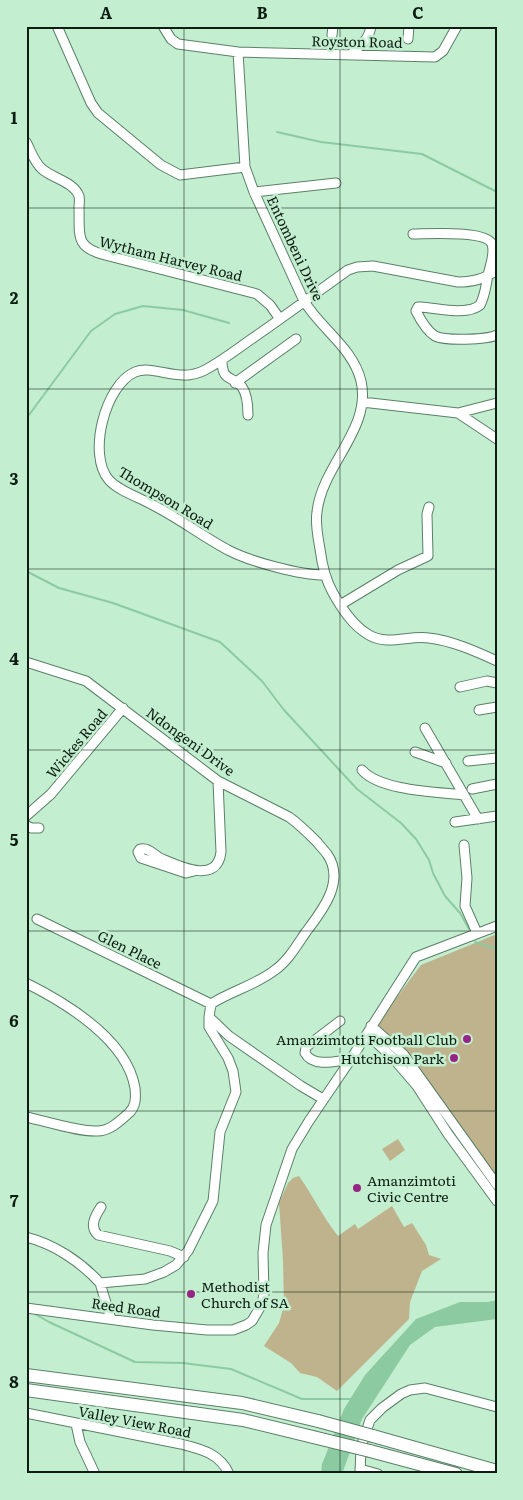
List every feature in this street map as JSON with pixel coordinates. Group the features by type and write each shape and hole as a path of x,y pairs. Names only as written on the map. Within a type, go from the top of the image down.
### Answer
{"highway":[{"path":"26,1375 242,1404 318,1421 497,1471"},
{"path":"26,1390 236,1419 456,1474"}],"street":[{"path":"56,26 91,103 98,113 161,165 180,175 245,167"},
{"path":"163,26 171,39 178,44 238,52"},
{"path":"350,55 366,41 371,26"},
{"path":"408,26 408,40"},
{"name":"Royston Road","path":"238,52 435,57 443,51 457,26"},
{"name":"Entombeni Drive","path":"238,52 245,167 254,192 304,302 351,357 361,382 362,402 356,426 328,477 317,512 316,530 324,575 340,605 352,622 361,630 380,640 430,638 458,644 497,661"},
{"name":"Wytham Harvey Road","path":"26,142 40,168 76,191 79,197 81,242 85,248 105,256 257,294 270,305 280,319"},
{"path":"254,192 336,183"},
{"path":"413,234 468,235 488,239 493,252 483,300 478,308 446,311 418,307 416,311 432,333 440,337 484,339 497,335"},
{"name":"Thompson Road","path":"324,575 304,574 234,553 161,509 109,481 103,472 99,447 102,422 108,403 124,381 133,373 140,371 189,375 199,373 222,360 348,270 365,265 458,282 470,282 488,276 497,270"},
{"path":"235,383 296,340"},
{"path":"222,360 225,376 242,387 248,405 248,415"},
{"path":"362,402 458,413 497,403"},
{"path":"458,413 497,439"},
{"path":"340,605 398,570 428,556 427,514 429,507"},
{"name":"Ndongeni Drive","path":"26,662 86,681 218,781 289,817 327,854 332,864 334,875 328,902 284,963 265,977 211,1004"},
{"path":"460,687 487,681 497,683"},
{"path":"479,710 497,707"},
{"name":"Wickes Road","path":"26,816 51,794 124,708"},
{"path":"425,728 446,763 468,792 478,819"},
{"path":"415,752 446,763"},
{"path":"468,761 497,758"},
{"path":"362,770 372,779 398,787 468,792 497,784"},
{"path":"194,870 186,873 141,858 138,852 140,849 146,848 159,857 200,872 216,866 220,859 218,781"},
{"path":"455,822 497,816"},
{"path":"26,825 30,828 39,828"},
{"path":"464,845 467,878 465,906 478,933"},
{"name":"Glen Place","path":"37,919 211,1004"},
{"name":"Reed Road","path":"26,1308 190,1329 222,1331 246,1325 252,1321 262,1304 265,1284 263,1253 266,1225 292,1149 323,1099 351,1059 416,957 497,926"},
{"path":"26,983 75,1012 90,1023 108,1041 127,1064 134,1082 136,1094 135,1103 131,1110 116,1124 99,1132 26,1116"},
{"path":"100,1283 126,1282 156,1275 170,1269 184,1257 198,1234 213,1201 220,1132 236,1092 233,1071 228,1058 209,1027 211,1004"},
{"path":"209,1017 229,1036 323,1099"},
{"path":"340,1021 306,1047 305,1054 316,1062 351,1059"},
{"path":"369,1030 382,1048 417,1086 448,1134 497,1202"},
{"path":"369,1030 404,1055 497,1184"},
{"path":"361,1043 372,1044 382,1048"},
{"path":"101,1207 96,1215 93,1226 94,1231 98,1235 170,1251 184,1257"},
{"path":"26,1237 44,1242 58,1250 83,1267 100,1283 111,1319"},
{"path":"378,1474 360,1472 361,1447 370,1420 382,1408 410,1390 425,1388 497,1406"},
{"name":"Valley View Road","path":"26,1413 200,1449 217,1458 229,1474"},
{"path":"76,1424 80,1442 95,1474"}],"shaded area":[{"name":"Hutchison Park","path":"497,934 497,1178 417,1065 398,1044 376,1025 421,965"},
{"path":"398,1139 405,1150 390,1161 382,1149"},
{"path":"299,1176 338,1236 355,1224 358,1229 392,1206 404,1227 412,1223 426,1245 429,1255 441,1259 422,1271 410,1302 409,1319 337,1391 317,1377 300,1373 291,1363 264,1346 279,1323 284,1306 279,1203 288,1183 293,1178"},
{"path":"497,1300 497,1319 435,1327 410,1345 362,1419 342,1474 321,1474 322,1464 344,1409 365,1375 416,1319 460,1302 488,1302"}],"waterway":[{"path":"277,132 321,142 422,154 497,192"},
{"path":"26,419 91,331 115,314 143,306 183,310 229,323"},
{"path":"26,571 59,588 113,603 220,642 262,681 284,710 357,789 401,823 416,839 429,860 433,873 445,896 460,913 469,929"},
{"path":"475,942 497,949"},
{"path":"35,1314 135,1362 183,1363 231,1369 302,1399 350,1399"}],"place":[{"name":"Amanzimtoti Football Club","path":"467,1039"},
{"name":"Hutchison Park","path":"454,1058"},
{"name":"Amanzimtoti Civic Centre","path":"357,1188"},
{"name":"Methodist Church of SA","path":"191,1294"}]}
